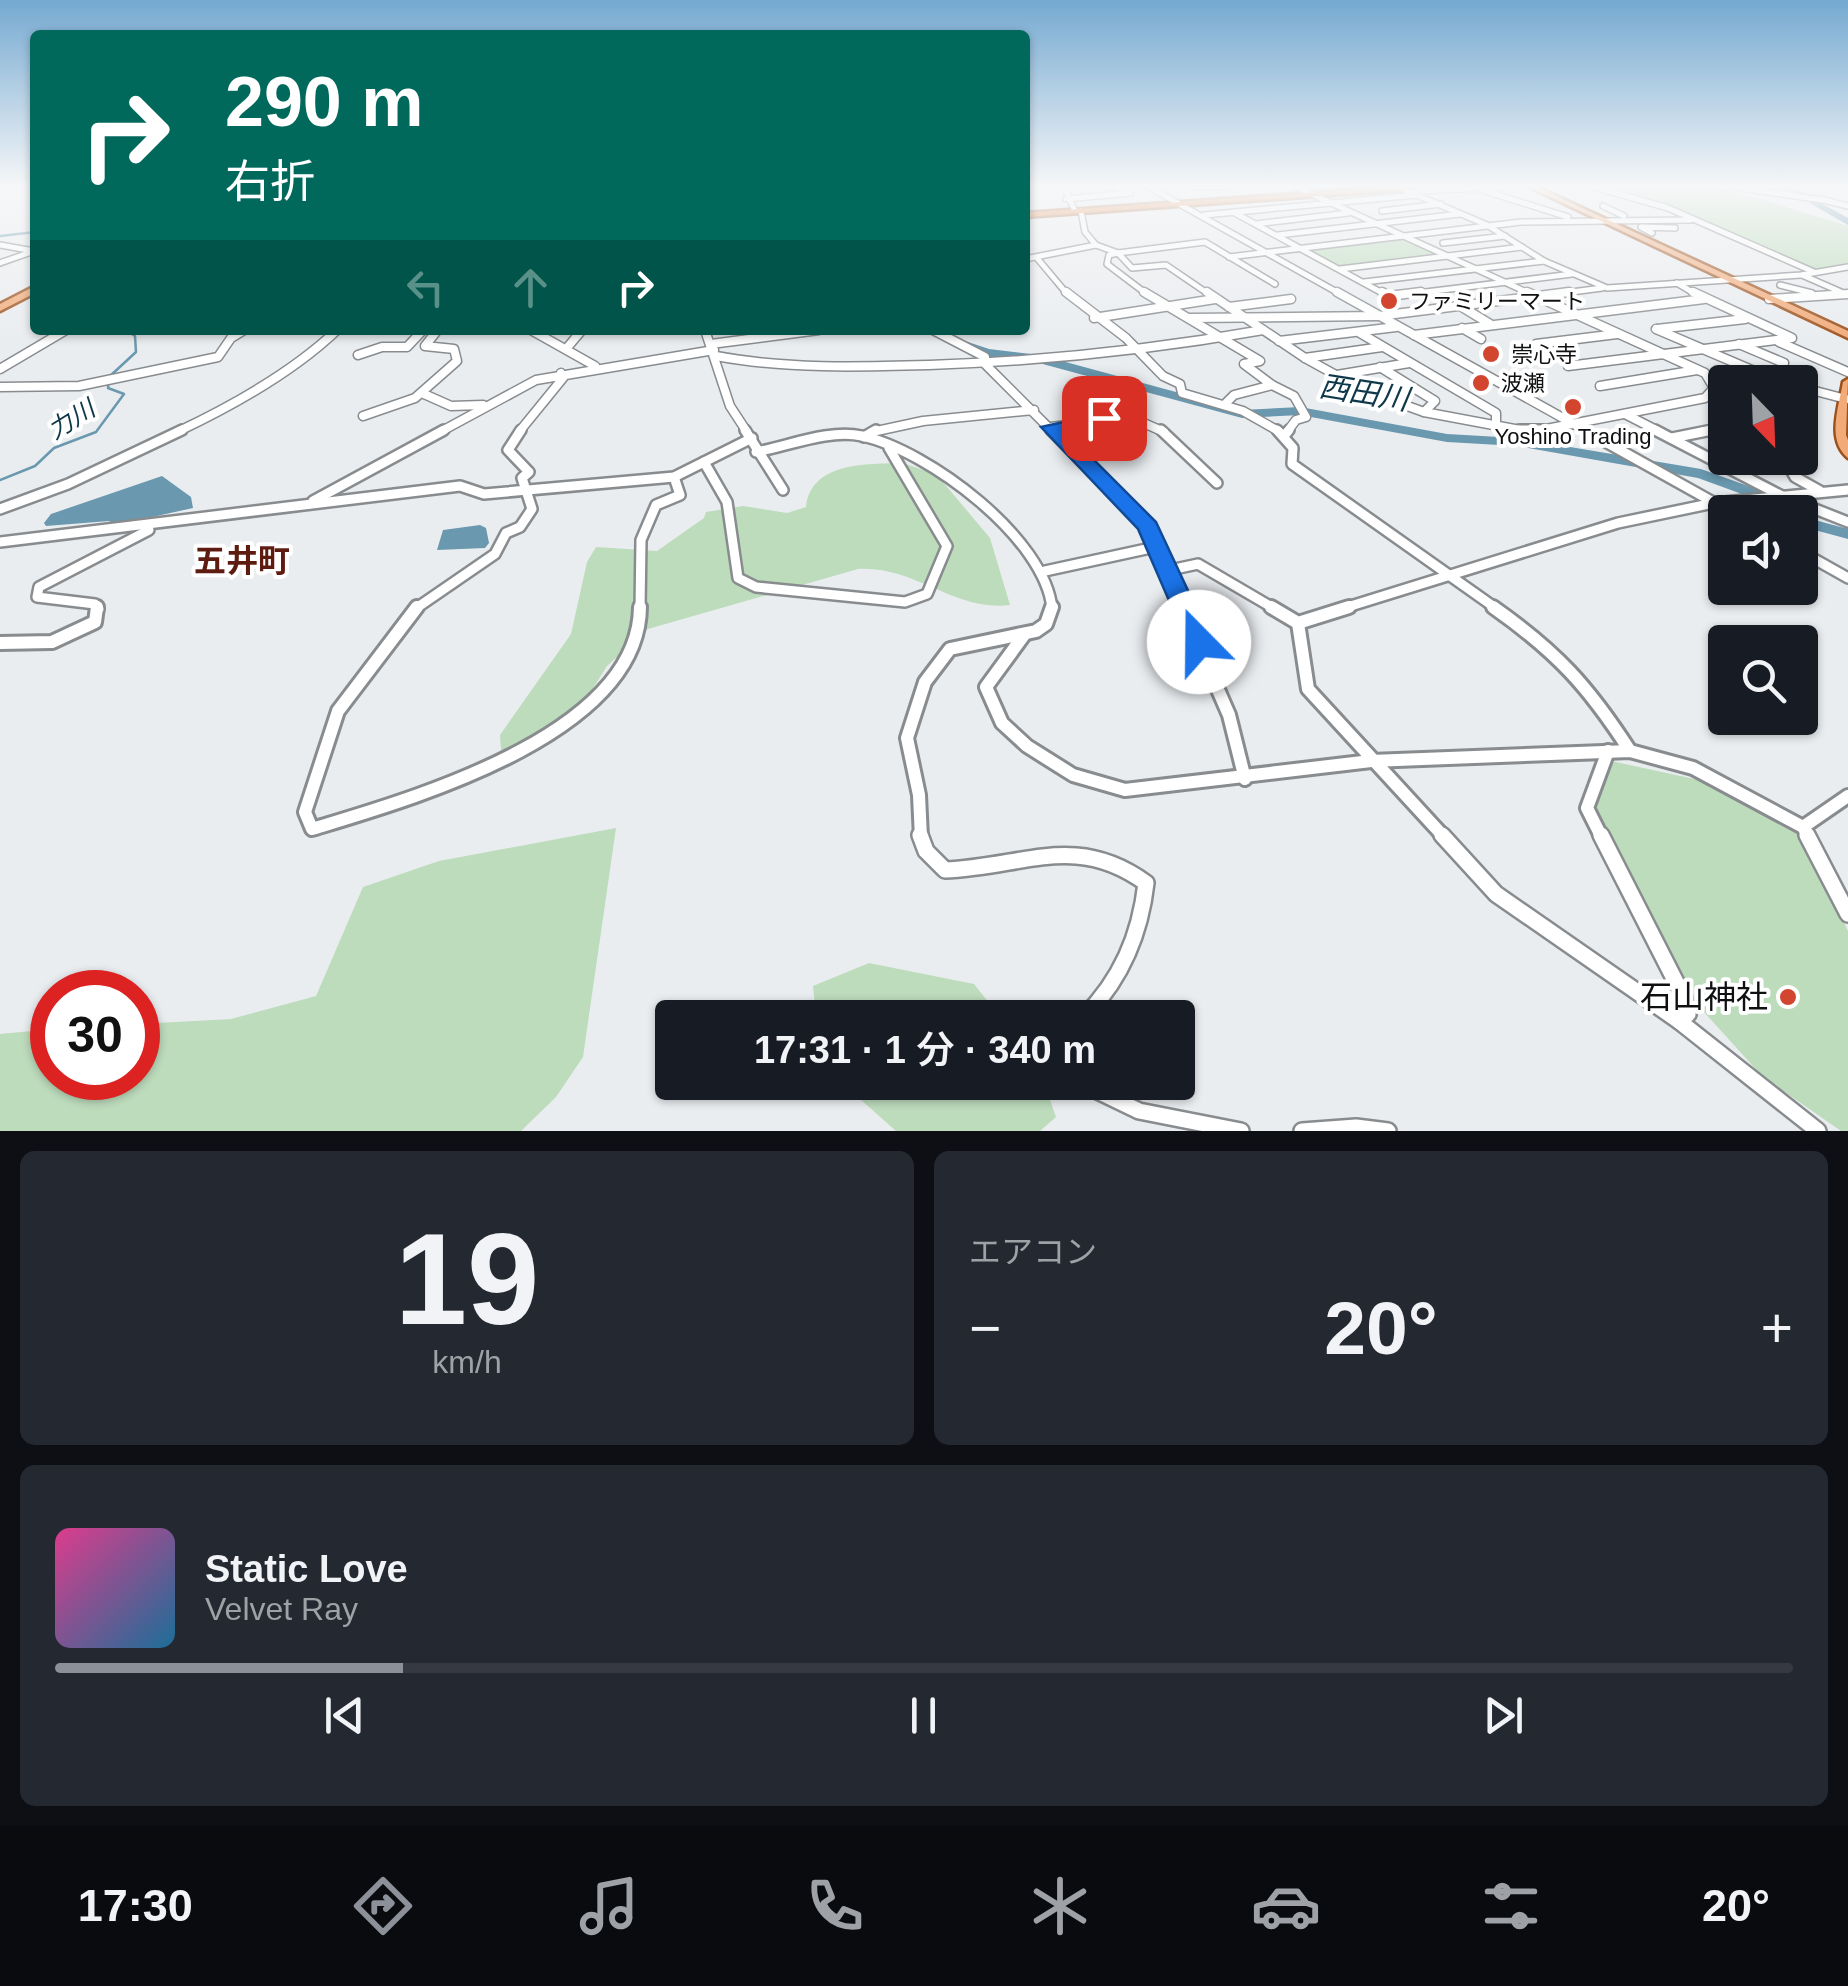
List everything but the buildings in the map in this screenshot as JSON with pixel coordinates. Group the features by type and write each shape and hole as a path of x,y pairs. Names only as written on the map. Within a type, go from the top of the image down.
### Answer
{"main road":[{"path":"1640,240 1848,335"},
{"path":"0,308 30,292"},
{"path":"1848,382 1846,422 1840,435 1848,454"}],"street":[{"path":"1091,240 1118,253 1132,268 1166,264 1304,358 1424,412 1531,432 1708,395"},
{"path":"1245,240 1708,500"},
{"path":"1285,240 1388,296 1573,274"},
{"path":"1228,256 1363,240"},
{"path":"1410,240 1708,375"},
{"path":"1437,240 1467,254"},
{"path":"1444,243 1472,240"},
{"path":"1511,240 1544,261 1606,288"},
{"path":"1735,240 1846,294"},
{"path":"1275,284 1205,242 1118,253 1110,255 1107,264 1135,290 1172,306 1260,361 1244,364 1286,389 1305,412 1285,435"},
{"path":"0,245 30,250"},
{"path":"1030,259 1050,251 1096,245"},
{"path":"1339,269 1523,247"},
{"path":"0,263 30,251"},
{"path":"1038,258 1068,295 1141,352 1163,376 1180,384 1182,393 1258,416 1285,435 1293,448 1292,464 1530,633 1589,688 1630,751"},
{"path":"1363,282 1544,261"},
{"path":"1190,318 1378,316 1606,288 1847,269"},
{"path":"1568,366 1792,338 1704,299 1678,283"},
{"path":"1780,285 1817,296"},
{"path":"1770,298 1846,294"},
{"path":"1228,307 1292,298"},
{"path":"1094,318 1216,299"},
{"path":"1413,335 1704,299"},
{"path":"1462,307 1490,324"},
{"path":"1740,365 1656,329 1746,319"},
{"path":"1278,342 1398,327"},
{"path":"1462,328 1482,338"},
{"path":"714,350 758,364 854,367 984,363 1141,352 1263,330"},
{"path":"1360,333 1496,413 1496,427"},
{"path":"1536,344 1618,334"},
{"path":"0,369 58,335"},
{"path":"0,387 79,386 218,357 236,335"},
{"path":"0,509 68,484 217,413 332,335"},
{"path":"358,355 382,348 407,347 418,335"},
{"path":"364,416 391,411 424,394 459,355 454,349 426,346 434,335"},
{"path":"540,335 596,367"},
{"path":"566,349 578,335"},
{"path":"707,335 730,406 783,490"},
{"path":"308,503 536,380 793,335"},
{"path":"943,335 985,357 984,363"},
{"path":"1774,340 1848,372"},
{"path":"1738,343 1783,365"},
{"path":"1304,358 1384,347"},
{"path":"984,363 1148,527 1160,546 1229,715 1245,779"},
{"path":"1337,375 1410,363"},
{"path":"1380,368 1435,401 1424,412"},
{"path":"1600,386 1698,370"},
{"path":"561,373 563,378 535,408 508,450 529,472 522,478 532,509 520,527 506,533 496,554 466,578 420,602 338,711 304,812 312,829 502,762 538,742 598,692 632,653 642,576 640,542 656,504 680,495 674,477"},
{"path":"1224,405 1234,395 1272,384"},
{"path":"1818,391 1846,398"},
{"path":"424,394 451,406 490,405"},
{"path":"756,452 864,437 880,427 901,429 923,421 1034,410"},
{"path":"1624,414 1708,457"},
{"path":"1051,427 1140,415 1158,424 1217,483"},
{"path":"1671,438 1708,430"},
{"path":"864,437 916,459 1021,542 1045,571 1052,591 1052,612 1045,626 1024,635 995,636 952,647 926,678 907,752 918,791 924,848 945,870 996,868 1037,856 1089,852 1118,860 1146,883 1144,910 1119,978 1099,1000"},
{"path":"0,542 159,526 308,503 460,486 484,494 674,477 752,438"},
{"path":"704,462 727,502 738,578 756,587 904,602 927,594 947,546 889,447"},
{"path":"1742,475 1780,495"},
{"path":"1794,475 1821,492"},
{"path":"1792,495 1848,490"},
{"path":"1170,570 1198,564 1298,623 1561,539 1708,504"},
{"path":"1818,510 1848,522"},
{"path":"0,643 52,642 95,622 100,611 95,604 48,601 37,597 40,587 92,556 159,526"},
{"path":"1045,571 1160,546"},
{"path":"1818,561 1848,578"},
{"path":"1298,623 1308,689 1496,894 1679,1021 1818,1131"},
{"path":"1024,635 986,688 1002,723 1026,746 1073,775 1125,790 1245,779 1371,761 1630,751 1693,768 1803,827 1848,914"},
{"path":"1608,751 1587,808 1684,998 1688,1014 1679,1021"},
{"path":"1803,827 1848,796"},
{"path":"1113,1100 1175,1120 1232,1125 1241,1131"},
{"path":"1302,1131 1356,1127 1388,1131"}],"green space":[{"path":"1406,240 1441,257 1339,267 1305,249"},
{"path":"1746,240 1848,240 1848,264 1811,270"},
{"path":"903,463 937,475 990,538 1010,605 971,602 899,574 858,569 648,629 607,666 582,706 541,744 501,750 500,735 571,634 587,562 596,547 657,551 704,518 706,512 743,506 787,513 806,507 818,481 842,468"},
{"path":"1611,761 1699,780 1798,831 1848,931 1848,1131 1841,1131 1762,1076 1694,1001 1594,812"},
{"path":"616,828 583,1057 556,1097 521,1131 0,1131 0,1034 30,1031 30,1100 160,1100 160,1023 231,1019 316,996 363,887 439,861"},
{"path":"869,963 974,984 987,1000 814,1000 813,986"},
{"path":"861,1100 1050,1100 1056,1117 1040,1131 896,1131"}],"water":[{"path":"162,476 191,497 193,508 116,525 109,521 46,526 44,523 51,514"},
{"path":"480,525 486,528 489,543 485,548 437,550 443,530"}],"waterway":[{"name":"力川","path":"0,480 35,466 54,448 96,432 124,394 108,388 109,377 136,352 134,335"},
{"name":"西田川","path":"965,345 987,353 1040,359 1242,414 1300,411 1447,438 1517,442 1701,474 1757,495"},
{"name":"西田川","path":"1818,526 1848,534"}],"place":[{"name":"ファミリーマート","path":"1389,301"},
{"name":"崇心寺","path":"1491,354"},
{"name":"波瀬","path":"1481,383"},
{"name":"Yoshino Trading","path":"1573,407"},
{"name":"石山神社","path":"1788,997"}],"district":[{"name":"五井町","path":"242,561"}],"route":[{"path":"1104,418 1051,427 1148,527 1160,546 1199,642"}]}
